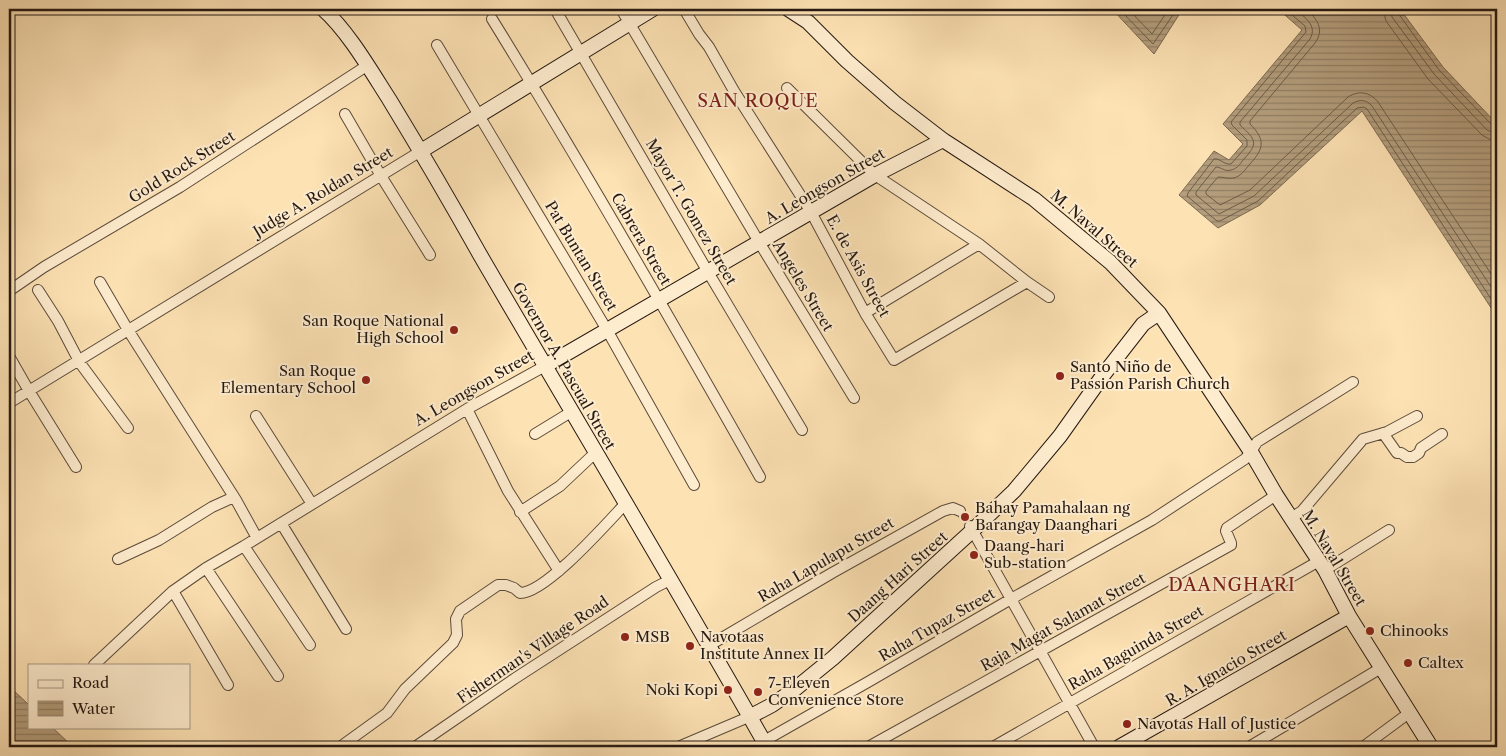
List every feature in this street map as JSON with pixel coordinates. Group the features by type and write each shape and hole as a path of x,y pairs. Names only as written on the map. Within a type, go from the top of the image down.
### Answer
{"main road":[{"name":"Governor A. Pascual Street","path":"323,9 332,16 368,65 421,151 766,744"},
{"name":"Judge A. Roldan Street","path":"421,151 653,9"},
{"name":"M. Naval Street","path":"788,9 808,22 847,62 895,103 943,140 1034,198 1110,262 1159,313 1251,452 1276,495 1322,566 1349,616 1431,747"},
{"name":"A. Leongson Street","path":"545,366 875,175 943,140"},
{"name":"Daang Hari Street","path":"751,716 772,705 795,689 833,658 971,528 1014,491 1060,436 1104,374 1143,324 1159,313"},
{"name":"R. A. Ignacio Street","path":"1118,747 1349,616"}],"street":[{"name":"Mayor T. Gomez Street","path":"555,9 802,430"},
{"name":"Angeles Street","path":"622,9 759,242 854,398"},
{"name":"E. de Asis Street","path":"684,9 811,212 865,313 894,360 1027,282"},
{"name":"Cabrera Street","path":"492,19 660,300 760,478"},
{"name":"Pat Buntan Street","path":"437,45 607,330 694,485"},
{"name":"Gold Rock Street","path":"9,290 44,267 180,187 368,65"},
{"path":"787,88 875,175 979,244 1049,297"},
{"path":"345,114 380,176 430,255"},
{"name":"Judge A. Roldan Street","path":"9,403 421,151"},
{"path":"865,313 979,244"},
{"path":"100,282 128,330 234,497 257,538"},
{"path":"38,290 58,321 78,361 128,428"},
{"path":"9,356 76,467"},
{"name":"A. Leongson Street","path":"95,664 173,591 206,568 467,409 545,366"},
{"name":"Raha Tupaz Street","path":"766,744 1011,599 1152,520 1245,459 1257,442 1353,382"},
{"path":"467,409 508,491 559,571"},
{"path":"535,434 572,412"},
{"path":"256,416 312,504"},
{"path":"1291,518 1302,510 1364,439 1383,433 1417,416"},
{"path":"1383,433 1397,454 1401,453 1407,457 1414,457 1419,454 1421,448 1442,434"},
{"path":"520,512 560,486 595,452"},
{"name":"Raja Magat Salamat Street","path":"868,747 1231,545 1226,531 1227,528 1276,495"},
{"path":"118,559 159,540 212,507 234,497"},
{"path":"340,747 388,713 405,689 453,643 457,636 456,619 460,611 498,585 506,585 520,593 532,591 559,571 626,503"},
{"name":"Raha Lapulapu Street","path":"710,645 832,573 943,511 953,508 960,510"},
{"path":"281,523 346,629"},
{"path":"971,528 1094,747"},
{"name":"Raha Baguinda Street","path":"993,747 1389,530"},
{"path":"244,546 310,645"},
{"path":"206,568 278,676"},
{"name":"Fisherman's Village Road","path":"415,747 522,674 656,587 670,580"},
{"path":"173,591 228,685"},
{"path":"1249,747 1382,668"},
{"path":"1363,747 1409,712"},
{"name":"Daang Hari Street","path":"678,747 751,716"}],"water":[{"path":"1112,9 1184,9 1154,54"},
{"path":"1278,9 1400,9 1443,67 1497,124 1497,317 1362,111 1260,205 1218,228 1179,195 1214,151 1229,160 1243,144 1223,124 1302,30"},
{"path":"9,686 28,704 28,728 53,728 73,747 9,747"}],"tunnel":[{"path":"960,511 969,525"}],"place":[{"name":"San Roque National High School","path":"454,330"},
{"name":"Santo Niño de Passion Parish Church","path":"1060,376"},
{"name":"San Roque Elementary School","path":"366,380"},
{"name":"Bahay Pamahalaan ng Barangay Daanghari","path":"965,517"},
{"name":"Daang-hari Sub-station","path":"974,555"},
{"name":"Chinooks","path":"1370,631"},
{"name":"MSB","path":"625,637"},
{"name":"Navotaas Institute Annex II","path":"690,646"},
{"name":"Caltex","path":"1408,663"},
{"name":"Noki Kopi","path":"728,690"},
{"name":"7-Eleven Convenience Store","path":"758,692"},
{"name":"Navotas Hall of Justice","path":"1127,724"}],"district":[{"name":"SAN ROQUE","path":"758,101"},
{"name":"DAANGHARI","path":"1232,585"}]}
